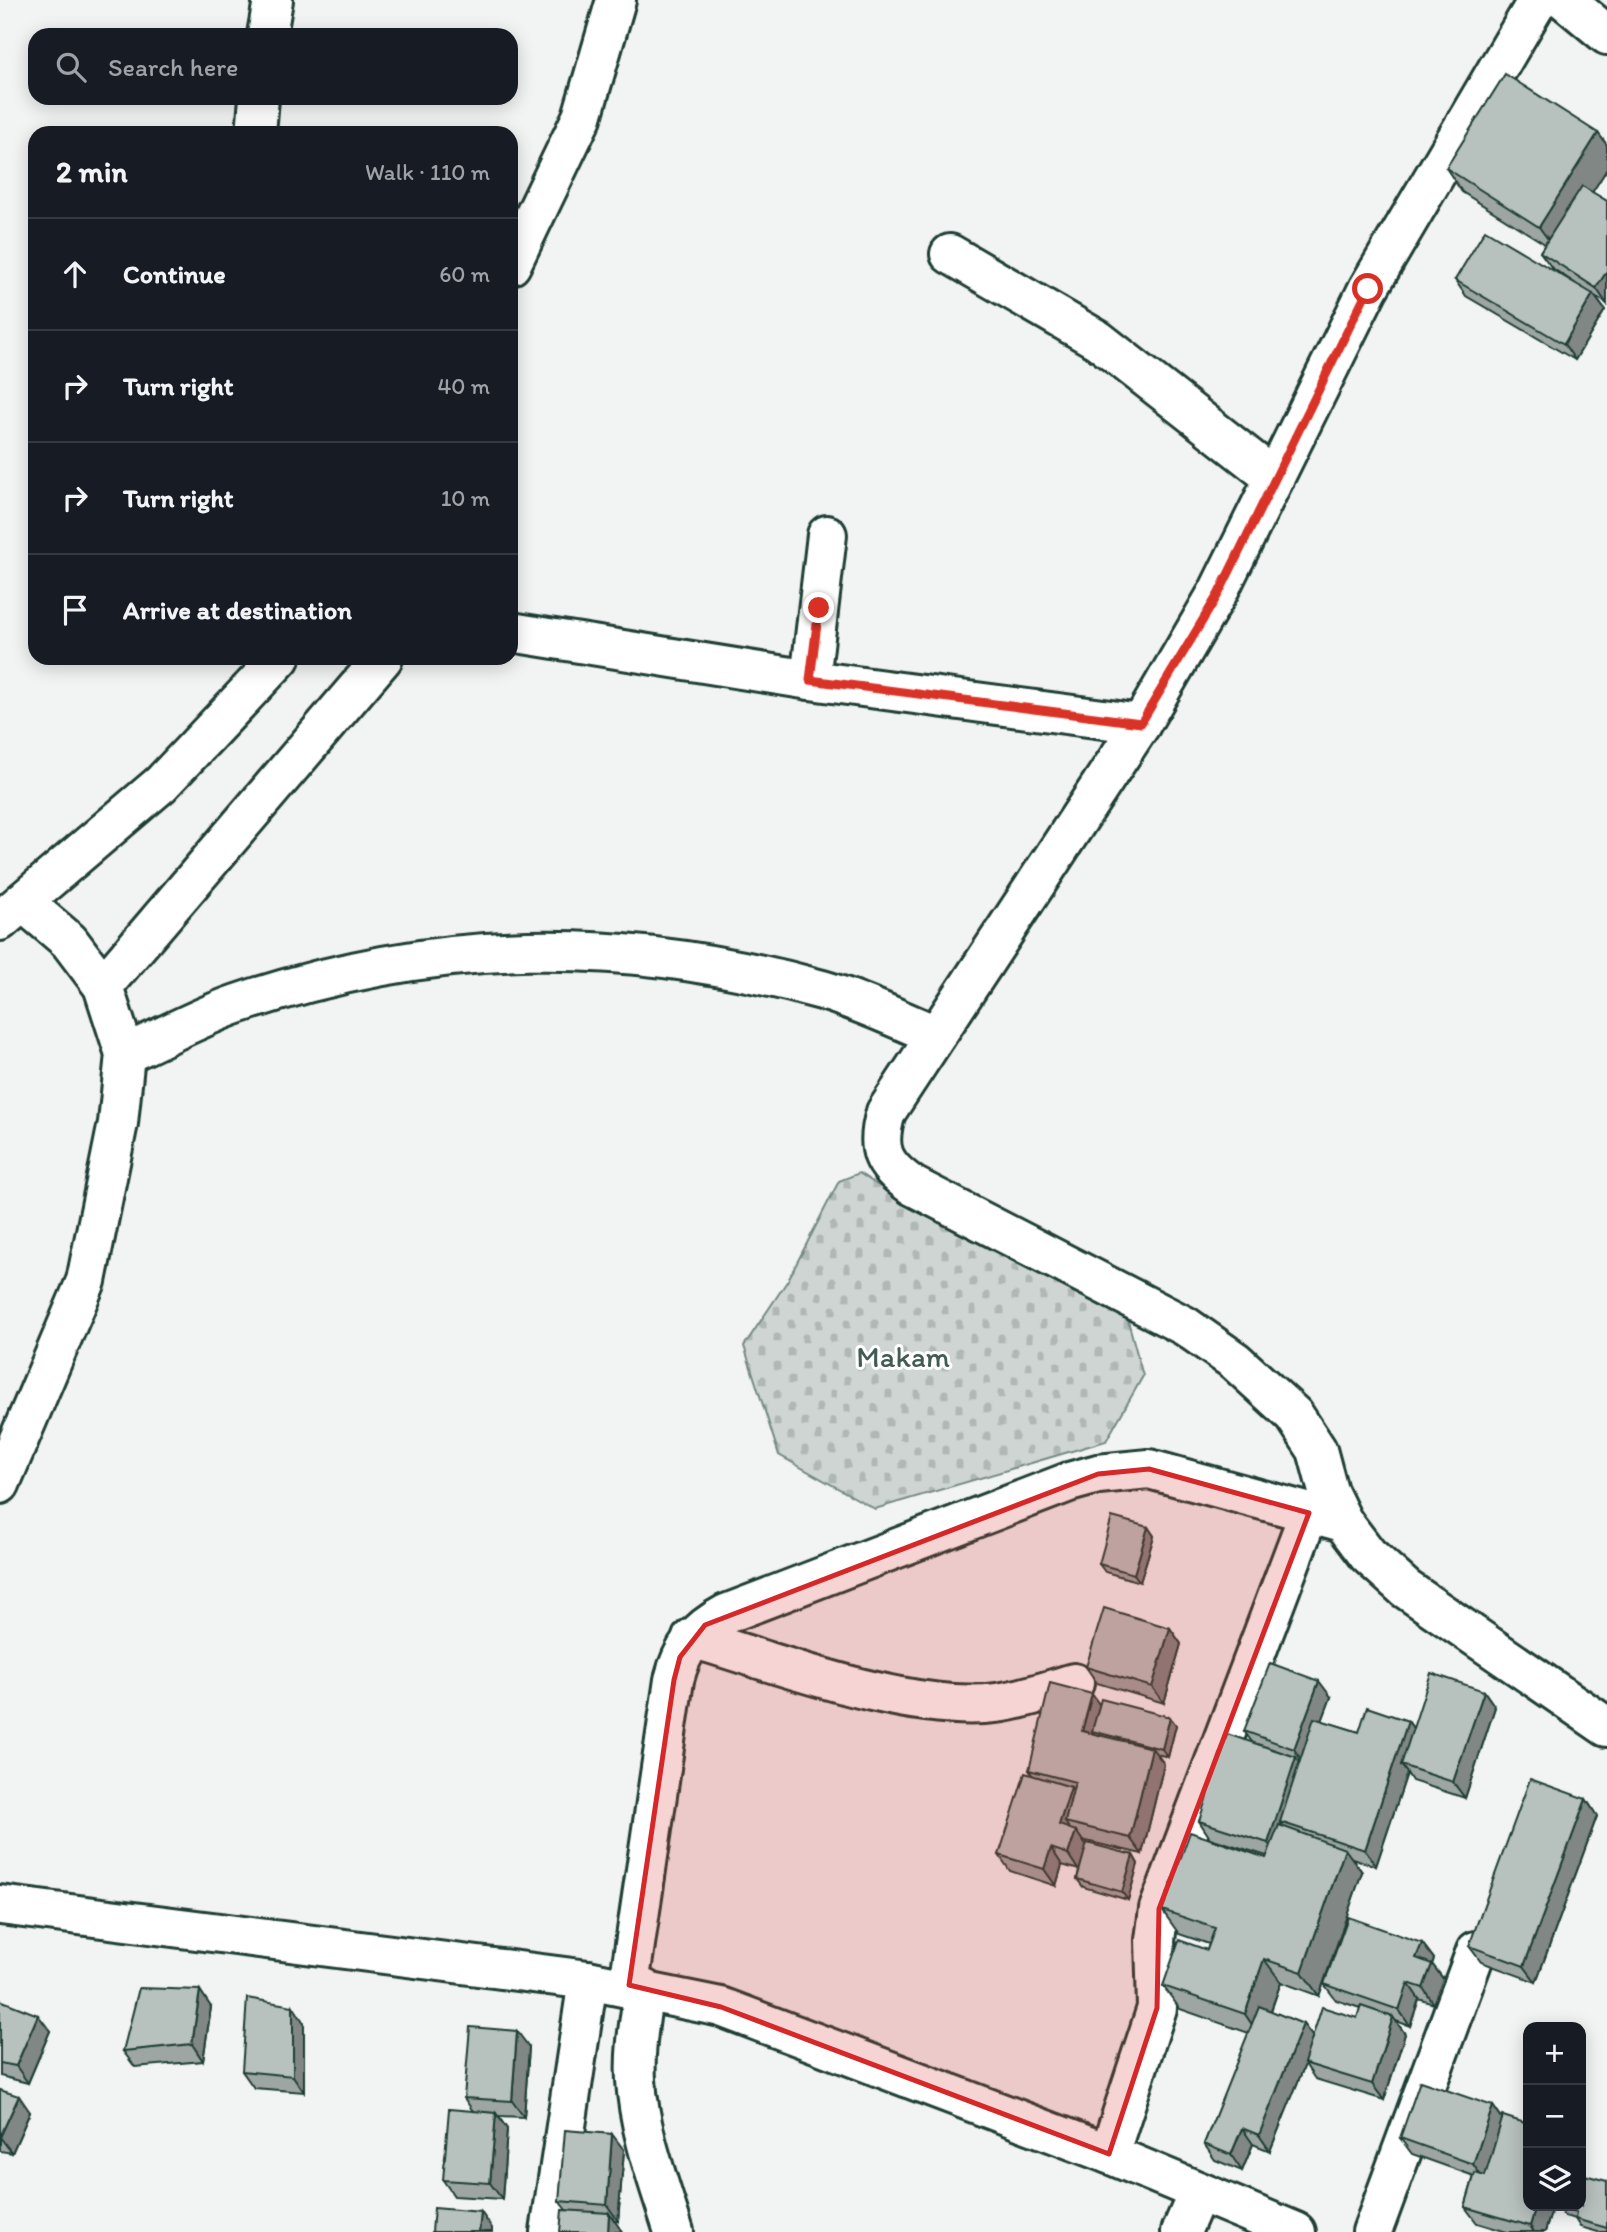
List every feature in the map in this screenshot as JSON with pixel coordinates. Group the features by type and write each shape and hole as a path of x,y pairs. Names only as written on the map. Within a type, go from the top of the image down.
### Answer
{"street":[{"path":"268,28 273,0"},
{"path":"518,250 582,117 617,0"},
{"path":"1109,2154 1157,2008 1155,1940 1159,1909 1326,1518 1328,1491 1317,1450 1294,1415 1234,1361 1185,1326 913,1186 890,1169 884,1158 881,1128 886,1112 1141,723 1219,593 1273,477 1368,289 1538,0"},
{"path":"1565,0 1607,35"},
{"path":"257,126 259,105"},
{"path":"950,254 1098,340 1273,477"},
{"path":"810,680 827,535"},
{"path":"518,633 810,680 1141,723"},
{"path":"0,1484 86,1281 118,1123 125,1054 103,986 69,941 11,911 161,783 273,665"},
{"path":"103,986 377,665"},
{"path":"125,1054 235,1005 350,970 469,952 589,949 708,963 825,991 936,1035"},
{"path":"674,2232 642,2123 636,2079 637,1987 674,1680 680,1657 692,1638 705,1625 726,1614 1069,1482 1098,1474 1149,1469 1326,1518 1406,1589 1607,1727"},
{"path":"692,1638 894,1695 947,1705 997,1703 1074,1683"},
{"path":"0,1905 589,1980 637,1987 721,2007 1109,2154 1296,2232"},
{"path":"1372,2232 1476,1951"},
{"path":"550,2232 589,1980"},
{"path":"1181,2232 1198,2193"}],"highlighted area":[{"path":"1149,1469 1309,1513 1159,1909 1157,2008 1109,2154 721,2007 629,1985 674,1680 680,1657 705,1625 1098,1474"}],"green space":[{"name":"Makam","path":"859,1173 906,1204 1127,1317 1143,1376 1106,1441 875,1509 779,1455 744,1346 788,1280 839,1181"}],"building":[{"path":"1505,74 1598,133 1539,227 1446,168"},
{"path":"1582,186 1607,201 1607,271 1596,288 1540,252"},
{"path":"1485,230 1593,294 1564,344 1455,280"},
{"path":"1112,1517 1148,1527 1134,1574 1099,1564"},
{"path":"1104,1608 1170,1628 1152,1687 1086,1667"},
{"path":"1270,1663 1319,1681 1294,1749 1244,1731"},
{"path":"1431,1673 1484,1691 1453,1782 1401,1765"},
{"path":"1050,1683 1092,1694 1082,1731 1152,1748 1130,1838 1065,1822 1075,1782 1029,1770"},
{"path":"1101,1699 1170,1717 1162,1749 1092,1731"},
{"path":"1367,1707 1408,1721 1365,1850 1280,1822 1314,1718 1359,1732"},
{"path":"1227,1734 1296,1757 1268,1843 1199,1821"},
{"path":"1025,1773 1071,1787 1059,1825 1076,1831 1068,1854 1051,1848 1044,1869 999,1855"},
{"path":"1530,1779 1586,1799 1524,1966 1469,1946"},
{"path":"1279,1825 1345,1849 1302,1972 1264,1959 1245,2014 1163,1986 1179,1940 1207,1950 1215,1928 1162,1910 1190,1832 1266,1858"},
{"path":"1087,1843 1133,1855 1122,1892 1077,1879"},
{"path":"1348,1917 1422,1943 1416,1958 1432,1964 1423,1988 1408,1983 1399,2010 1324,1984"},
{"path":"139,1988 200,1990 192,2044 123,2051"},
{"path":"247,1998 293,2006 293,2076 242,2071"},
{"path":"0,2000 38,2015 16,2066 0,2063"},
{"path":"1259,2006 1303,2024 1259,2135 1242,2128 1231,2155 1204,2144"},
{"path":"1361,2006 1393,2017 1372,2084 1304,2063 1322,2007 1357,2018"},
{"path":"470,2027 517,2031 512,2101 464,2098"},
{"path":"1420,2081 1493,2106 1473,2164 1400,2138"},
{"path":"0,2090 19,2096 0,2137"},
{"path":"449,2109 496,2113 490,2183 443,2180"},
{"path":"1503,2116 1523,2122 1523,2211 1534,2211 1530,2226 1465,2207 1475,2173 1485,2176"},
{"path":"565,2130 612,2134 607,2205 559,2201"},
{"path":"1586,2175 1607,2181 1607,2228 1575,2219 1576,2213 1569,2211 1586,2211"},
{"path":"434,2208 481,2212 479,2232 432,2232"},
{"path":"562,2210 609,2213 608,2232 560,2232"}],"route":[{"path":"819,608 810,680 1141,723 1219,593 1273,477 1368,289"}]}
